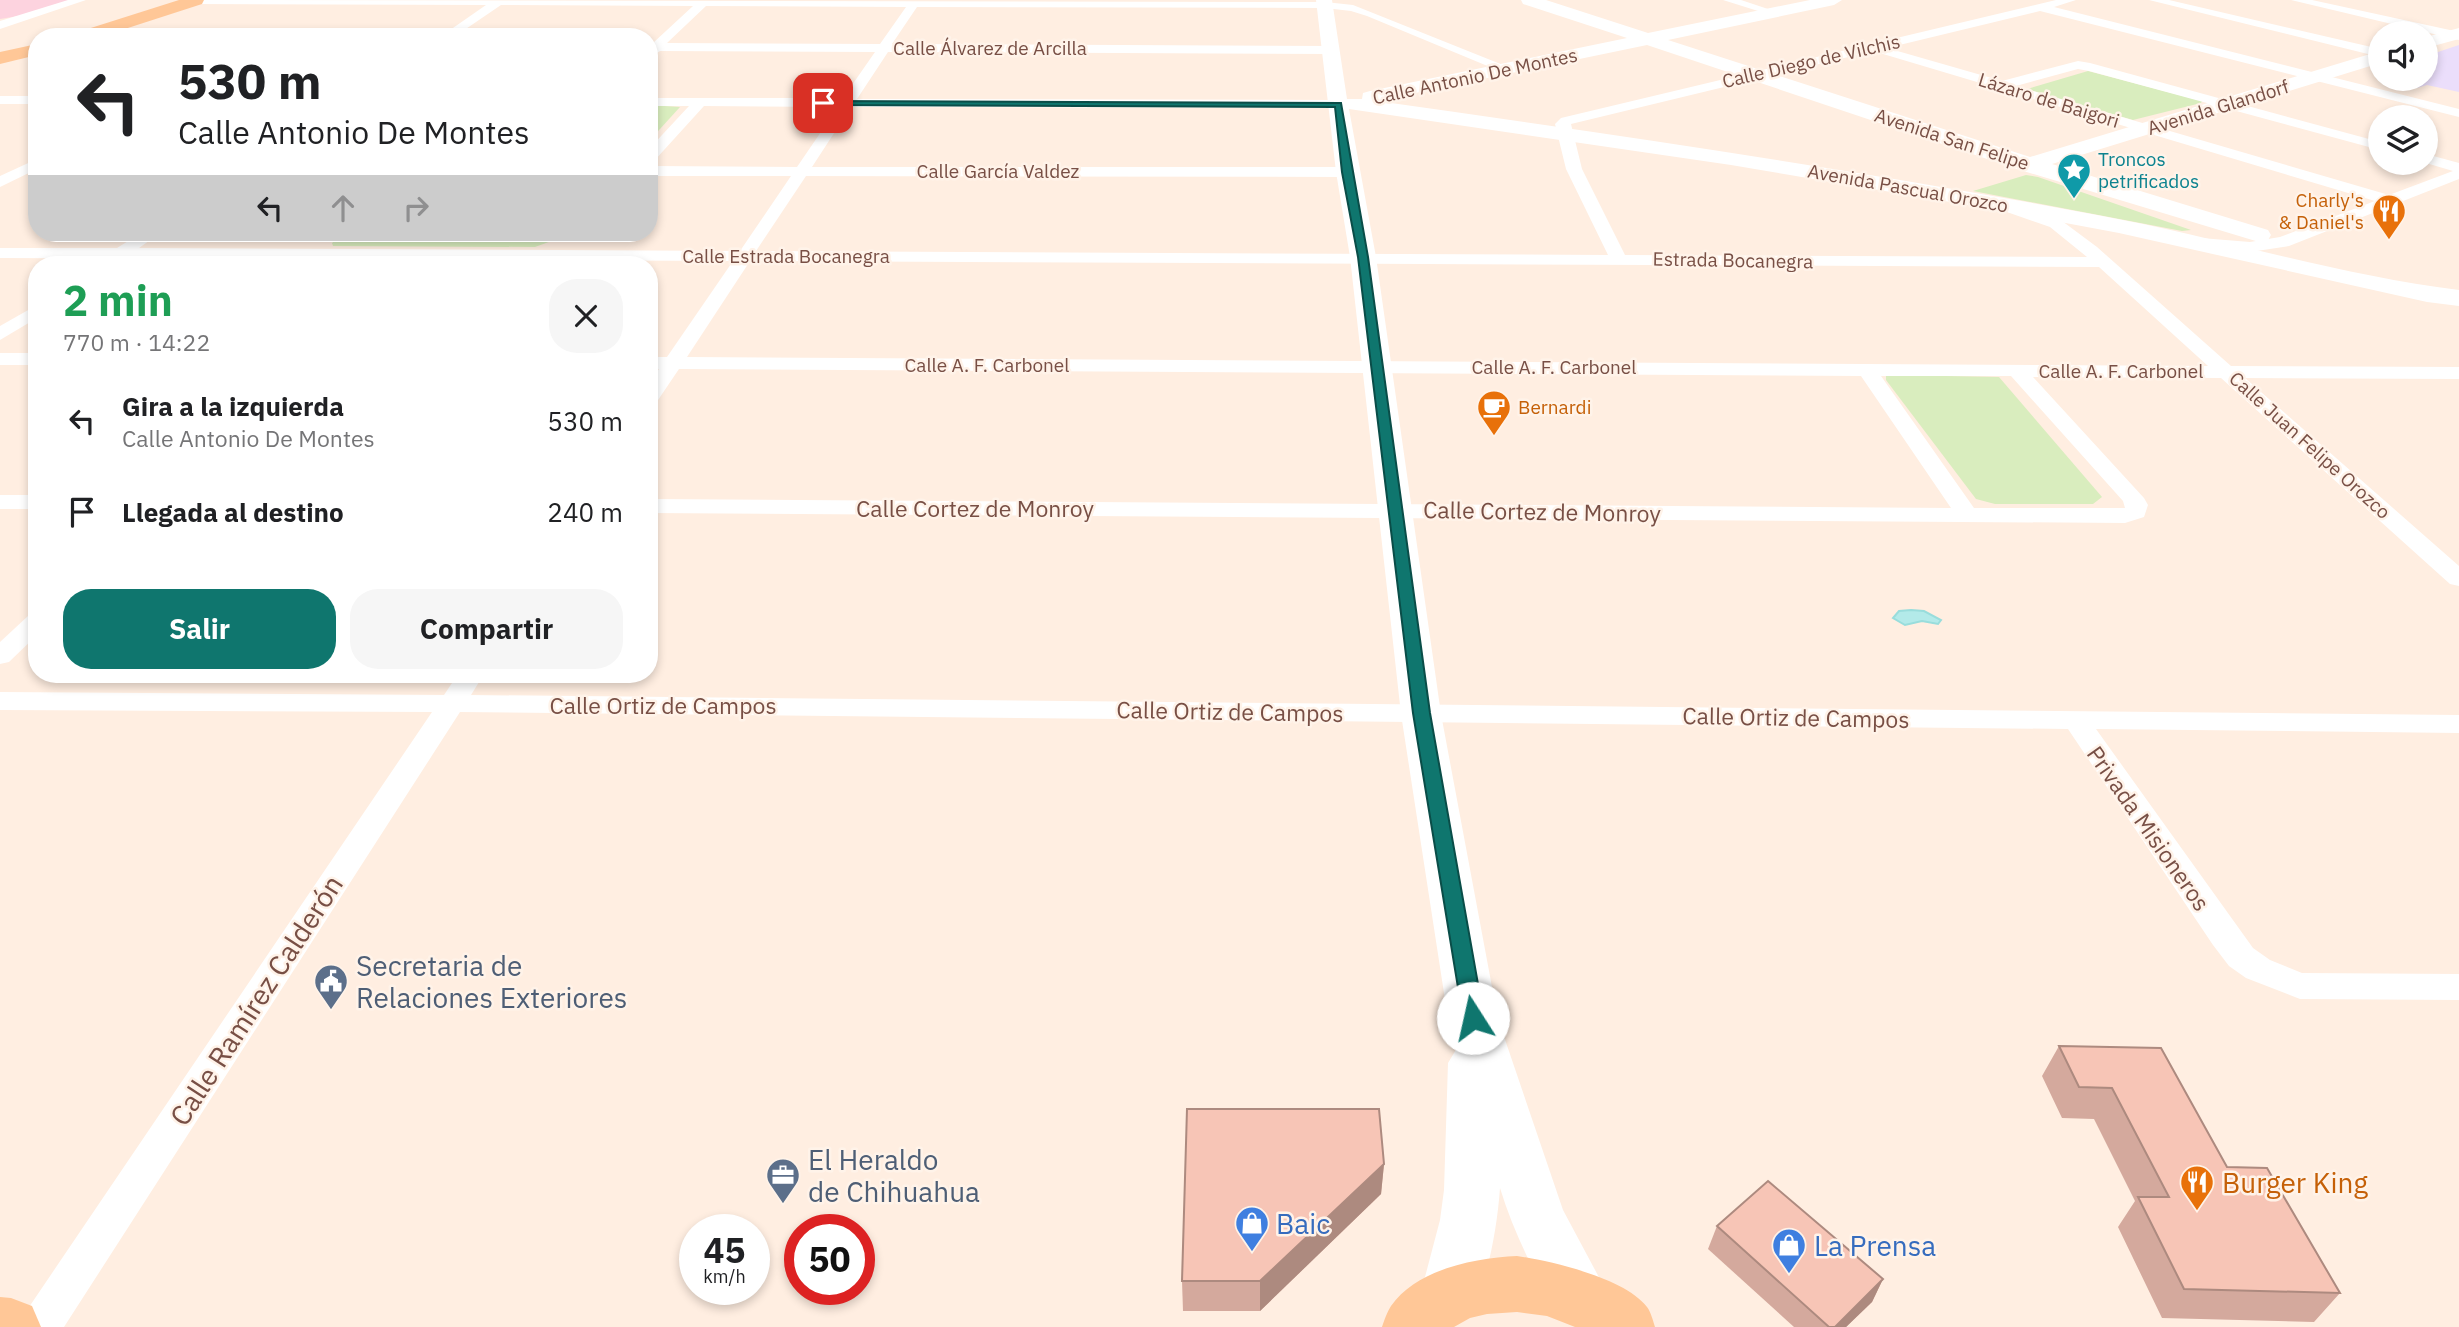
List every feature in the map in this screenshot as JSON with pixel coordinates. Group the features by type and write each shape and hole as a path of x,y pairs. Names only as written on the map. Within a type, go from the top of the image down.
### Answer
{"main road":[{"name":"Avenida San Felipe","path":"1529,0 2031,165 2459,295"},
{"name":"Calle Antonio De Montes","path":"1346,104 1834,0"},
{"path":"108,28 194,1"},
{"path":"1324,2 1331,50 1346,104 1347,172 1363,257 1422,713 1473,1018 1475,1111 1468,1220 1431,1312"},
{"path":"2438,40 2457,34"},
{"path":"0,58 28,51"},
{"name":"Avenida Glandorf","path":"1988,185 2031,165 2368,59"},
{"name":"Avenida Pascual Orozco","path":"1346,104 1565,133 1935,192 1988,185 2119,226 2157,235 2376,284 2459,295"},
{"path":"1473,1018 1536,1213 1552,1248 1603,1312"},
{"path":"1431,1312 1498,1283 1540,1285 1603,1312"},
{"path":"0,1326 11,1327"}],"street":[{"path":"0,25 80,0"},
{"path":"1729,0 1773,13"},
{"path":"2011,0 2459,113"},
{"name":"Calle Diego de Vilchis","path":"1565,133 1562,124 1572,118 2070,0"},
{"path":"2155,0 2368,52"},
{"path":"2297,0 2457,34"},
{"path":"194,1 1324,2 1371,14 1507,69"},
{"path":"459,28 499,1"},
{"path":"658,43 705,1"},
{"path":"658,386 915,1"},
{"name":"Lázaro de Baigori","path":"1870,47 2389,200"},
{"name":"Calle Álvarez de Arcilla","path":"658,49 1331,50"},
{"path":"2002,85 2083,65 2368,143"},
{"path":"0,100 28,100"},
{"name":"Calle Antonio De Montes","path":"658,102 1346,104"},
{"path":"658,148 700,103"},
{"path":"1565,133 1574,169 1618,258"},
{"path":"2438,162 2459,168"},
{"path":"0,165 28,164"},
{"path":"0,182 28,167"},
{"name":"Calle García Valdez","path":"658,171 1347,172"},
{"path":"2157,235 2236,246 2283,242 2459,174"},
{"name":"Calle Juan Felipe Orozco","path":"1988,185 2049,221 2097,256 2459,579"},
{"path":"2097,256 2088,242 2089,233 2119,226"},
{"path":"117,256 138,242"},
{"path":"306,254 321,242"},
{"path":"559,255 571,242"},
{"name":"Calle Estrada Bocanegra","path":"0,253 355,256"},
{"name":"Calle Estrada Bocanegra","path":"526,256 1363,257"},
{"path":"658,266 667,256"},
{"name":"Estrada Bocanegra","path":"1363,257 1887,263 2097,256"},
{"path":"0,334 28,316"},
{"path":"0,359 28,359"},
{"name":"Calle A. F. Carbonel","path":"658,363 2459,373"},
{"path":"1866,369 1967,515"},
{"name":"Calle Cortez de Monroy","path":"658,506 2132,515 2137,509 2133,498 2016,370"},
{"path":"0,502 28,502"},
{"path":"0,656 28,630"},
{"name":"Calle Ramírez Calderón","path":"40,1327 465,683"},
{"name":"Calle Ortiz de Campos","path":"0,701 725,705 2459,724"},
{"name":"Privada Misioneros","path":"2074,719 2224,936 2241,957 2258,969 2300,986 2459,987"}],"shaded area":[{"path":"0,0 70,0 31,14 0,19"},
{"path":"2459,45 2459,92 2438,87 2438,52"}],"green space":[{"path":"2088,71 2202,101 2133,120 2027,89"},
{"path":"658,106 680,107 658,131"},
{"path":"2026,175 2191,230 2182,231 1973,191"},
{"path":"549,242 535,247 333,246 332,243"},
{"path":"1886,376 1999,377 2102,497 2093,504 1995,504 1976,499 1886,380"}],"water":[{"path":"1899,611 1924,611 1941,620 1938,624 1922,621 1905,625 1893,618"}],"building":[{"path":"2059,1046 2161,1048 2227,1167 2267,1168 2340,1293 2184,1289 2138,1197 2169,1197 2112,1088 2079,1087"},
{"name":"Baic","path":"1187,1109 1379,1109 1384,1164 1260,1281 1182,1281"},
{"name":"La Prensa","path":"1768,1181 1883,1279 1835,1327 1829,1327 1717,1226"}],"place":[{"name":"Troncos petrificados","path":"2074,200"},
{"name":"Charly's & Daniel's","path":"2389,241"},
{"name":"Bernardi","path":"1494,437"},
{"name":"Secretaria de Relaciones Exteriores","path":"331,1011"},
{"name":"El Heraldo de Chihuahua","path":"783,1205"},
{"name":"Burger King","path":"2197,1212"},
{"name":"Baic","path":"1252,1253"},
{"name":"La Prensa","path":"1789,1275"}],"route":[{"path":"823,103 1339,104 1347,172 1363,257 1422,713 1473,1018"}]}
